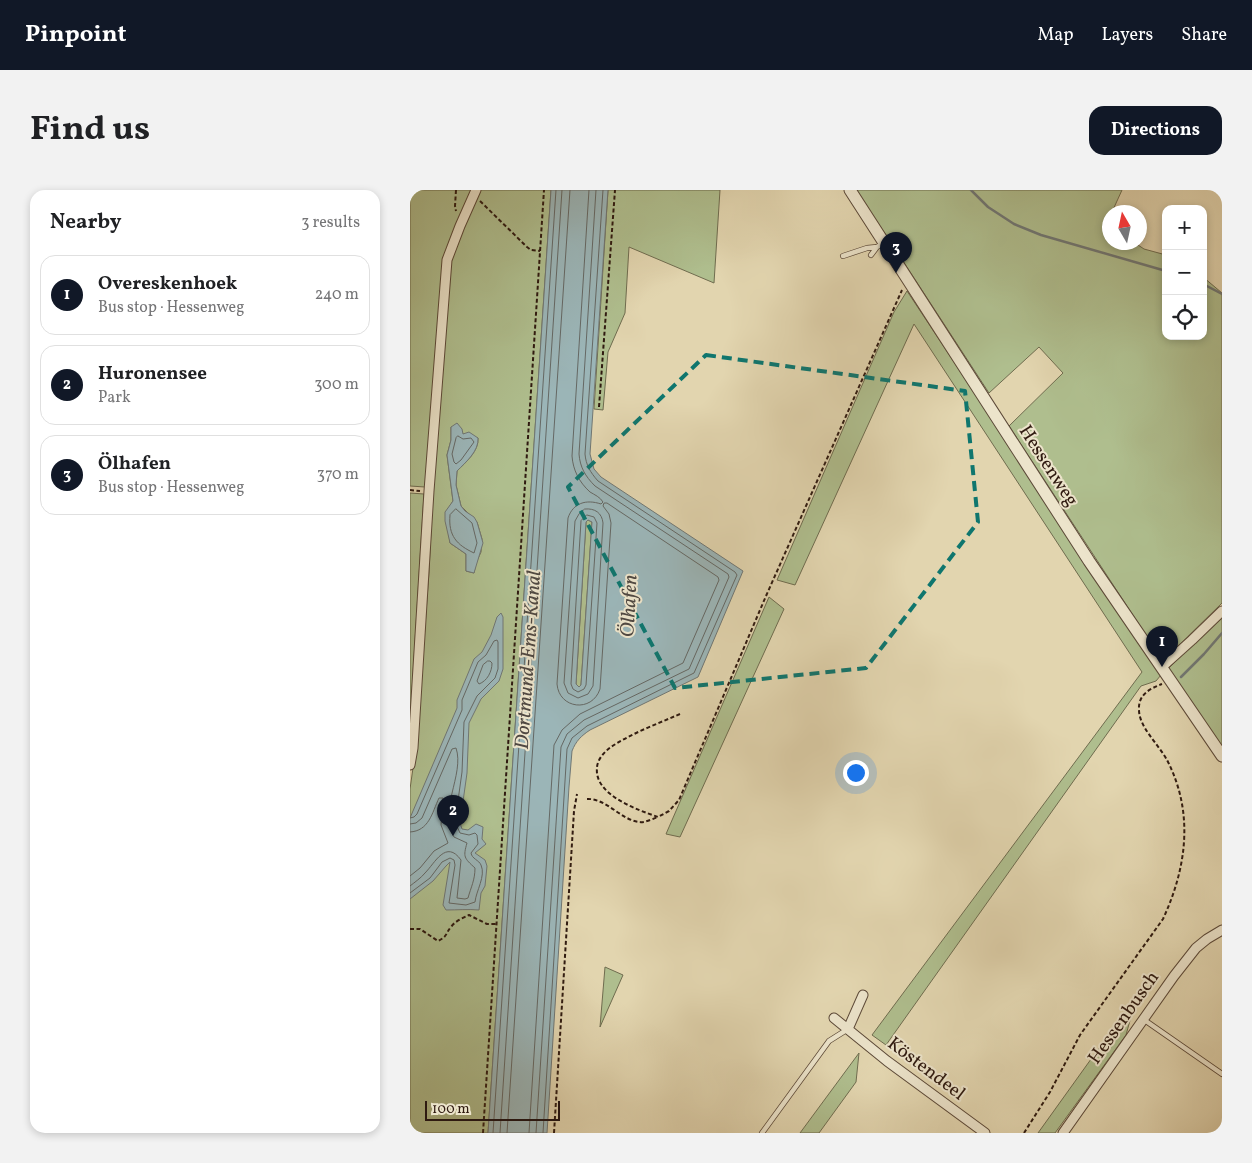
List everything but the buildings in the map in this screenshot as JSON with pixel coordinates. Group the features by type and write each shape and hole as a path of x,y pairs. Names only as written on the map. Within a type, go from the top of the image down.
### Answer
{"street":[{"name":"Hessenweg","path":"850,190 881,245 909,280 1089,561 1222,756"},
{"path":"410,765 413,748 429,491 447,260 475,192"},
{"path":"1162,667 1222,611"},
{"name":"Hessenbusch","path":"1062,1133 1196,948 1222,930"},
{"path":"848,1029 863,995"},
{"name":"Köstendeel","path":"834,1018 887,1061 985,1133"}],"lane":[{"path":"871,256 881,245"},
{"path":"843,256 881,245"},
{"path":"1143,1019 1222,1074"},
{"path":"762,1133 829,1041 848,1029"}],"path":[{"path":"456,190 455,206 460,226"},
{"path":"483,1133 544,190"},
{"path":"599,407 615,190"},
{"path":"475,192 491,213 527,247 531,250 540,251"},
{"path":"587,799 596,800 636,822 646,822 658,817 672,808 679,800 891,313 904,284 909,280"},
{"path":"1024,1133 1050,1092 1080,1035 1163,919 1173,898 1182,866 1185,835 1182,803 1167,760 1142,722 1138,712 1139,702 1144,693 1170,678"},
{"path":"658,817 642,811 606,792 597,779 597,764 609,748 680,714"},
{"path":"554,1133 574,811 577,794"},
{"path":"410,929 420,929 438,941 446,938 452,926 469,915 487,924 496,924"}],"highlighted area":[{"path":"706,355 965,391 978,522 866,668 675,688 568,487"}],"green space":[{"path":"410,190 551,190 488,1133 410,1133 410,789 416,747 429,572 444,263 425,487 410,486","holes":["451,427 463,434 478,438 474,452 457,471 456,485 461,506 477,522 482,539 481,552 474,573 466,571 466,554 450,543 446,512 453,501 447,455 451,440"]},
{"path":"608,190 720,190 714,283 629,247 625,313 608,352 603,410 594,409"},
{"path":"855,190 1122,190 1115,205 1102,205 1102,250 1147,250 1162,254 1162,340 1207,340 1207,280 1222,293 1222,603 1163,661 1009,426 1063,373 1039,347 989,393"},
{"path":"907,291 1161,675 1156,681 1141,686 886,1045 872,1035 1142,672 914,324 795,585 777,580 894,312"},
{"path":"410,493 424,494 410,724"},
{"path":"588,520 592,522 581,685 579,687 576,684 586,522"},
{"path":"769,597 784,609 680,837 666,834"},
{"path":"1222,615 1222,750 1168,669"},
{"path":"605,967 623,975 600,1027"},
{"path":"1137,995 1126,1035 1055,1133 1038,1133"},
{"path":"859,1053 856,1082 819,1133 800,1133"}],"water":[{"name":"Dortmund-Ems-Kanal","path":"551,190 608,190 590,454 594,469 601,477 743,571 698,677 590,730 579,739 572,751 547,1133 488,1133","holes":["588,520 592,522 581,685 579,687 576,684 586,522"]},
{"path":"457,423 462,429 463,434 469,432 478,438 474,452 457,471 456,485 461,506 477,522 483,543 474,573 466,571 466,554 450,543 445,521 445,512 453,501 447,455 451,440 451,427"},
{"path":"501,613 503,617 503,669 499,681 481,699 469,723 467,773 460,823 462,829 468,830 476,824 483,827 482,839 486,844 475,853 485,860 487,866 485,886 481,893 479,910 446,910 443,905 450,862 433,881 410,899 410,818 457,708 457,700 474,659 482,652 491,635 497,617"}],"waterway":[{"path":"971,190 988,207 1014,224 1041,235 1162,270"},
{"path":"1207,286 1222,294"},
{"path":"1181,677 1222,633"}],"place":[{"name":"Ölhafen","path":"896,273"},
{"name":"Overeskenhoek","path":"1162,667"},
{"name":"Huronensee","path":"453,836"}]}
